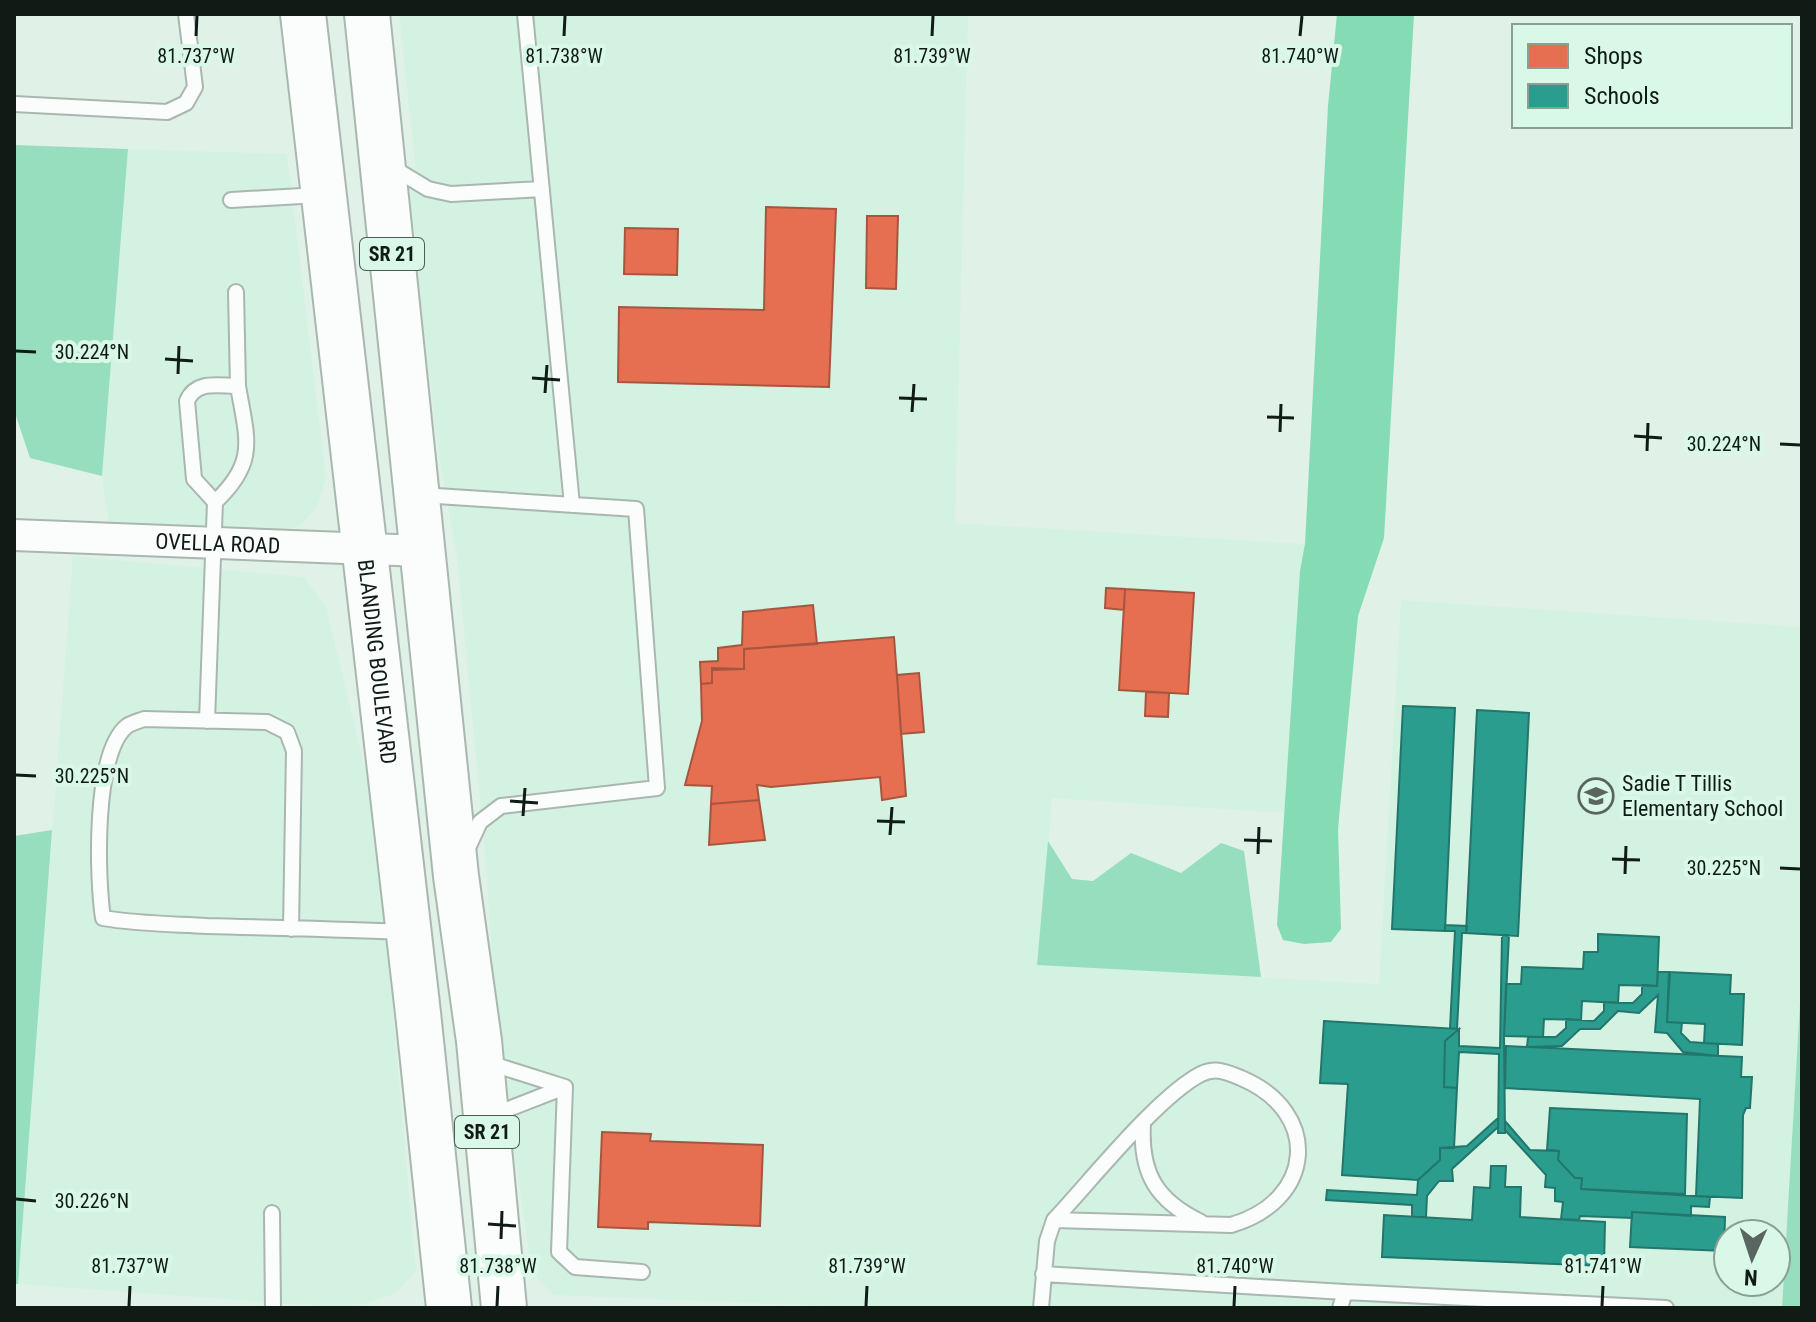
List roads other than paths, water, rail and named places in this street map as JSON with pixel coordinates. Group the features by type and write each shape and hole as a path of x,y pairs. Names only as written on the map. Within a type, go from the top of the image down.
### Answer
{"main road":[{"name":"BLANDING BOULEVARD","path":"303,14 449,1308"},
{"name":"SR 21","path":"367,14 456,876 480,1049 504,1308"},
{"path":"409,933 436,953 444,972 447,997 480,1049"}],"street":[{"name":"OVELLA ROAD","path":"14,535 422,551"}],"lane":[{"path":"14,104 167,112 186,103 195,87 186,14"},
{"path":"525,14 572,505"},
{"path":"382,161 428,189 451,194 542,189"},
{"path":"231,200 324,194"},
{"path":"207,721 215,502 237,481 245,463 247,435 238,386 236,292"},
{"path":"215,502 194,479 187,401 191,390 198,386 238,386"},
{"path":"417,495 636,509 657,788 501,806 480,822 456,876"},
{"path":"291,929 294,751 287,732 267,722 144,719 126,726 113,745 100,803 103,918 291,929 409,933"},
{"path":"480,1049 504,1070 565,1087"},
{"path":"1041,1308 1043,1274 1054,1220 1143,1124 1198,1076 1223,1070 1254,1083 1289,1113 1297,1136 1297,1164 1283,1195 1263,1210 1231,1225 1054,1220"},
{"path":"486,1120 502,1108 565,1087"},
{"path":"565,1087 559,1252 575,1267 642,1272"},
{"path":"1143,1124 1147,1167 1156,1188 1173,1207 1205,1224"},
{"path":"272,1213 273,1308"},
{"path":"1043,1274 1666,1308"},
{"path":"1340,1308 1345,1292"}],"place":[{"name":"Sadie T Tillis Elementary School","path":"1596,796"}]}
